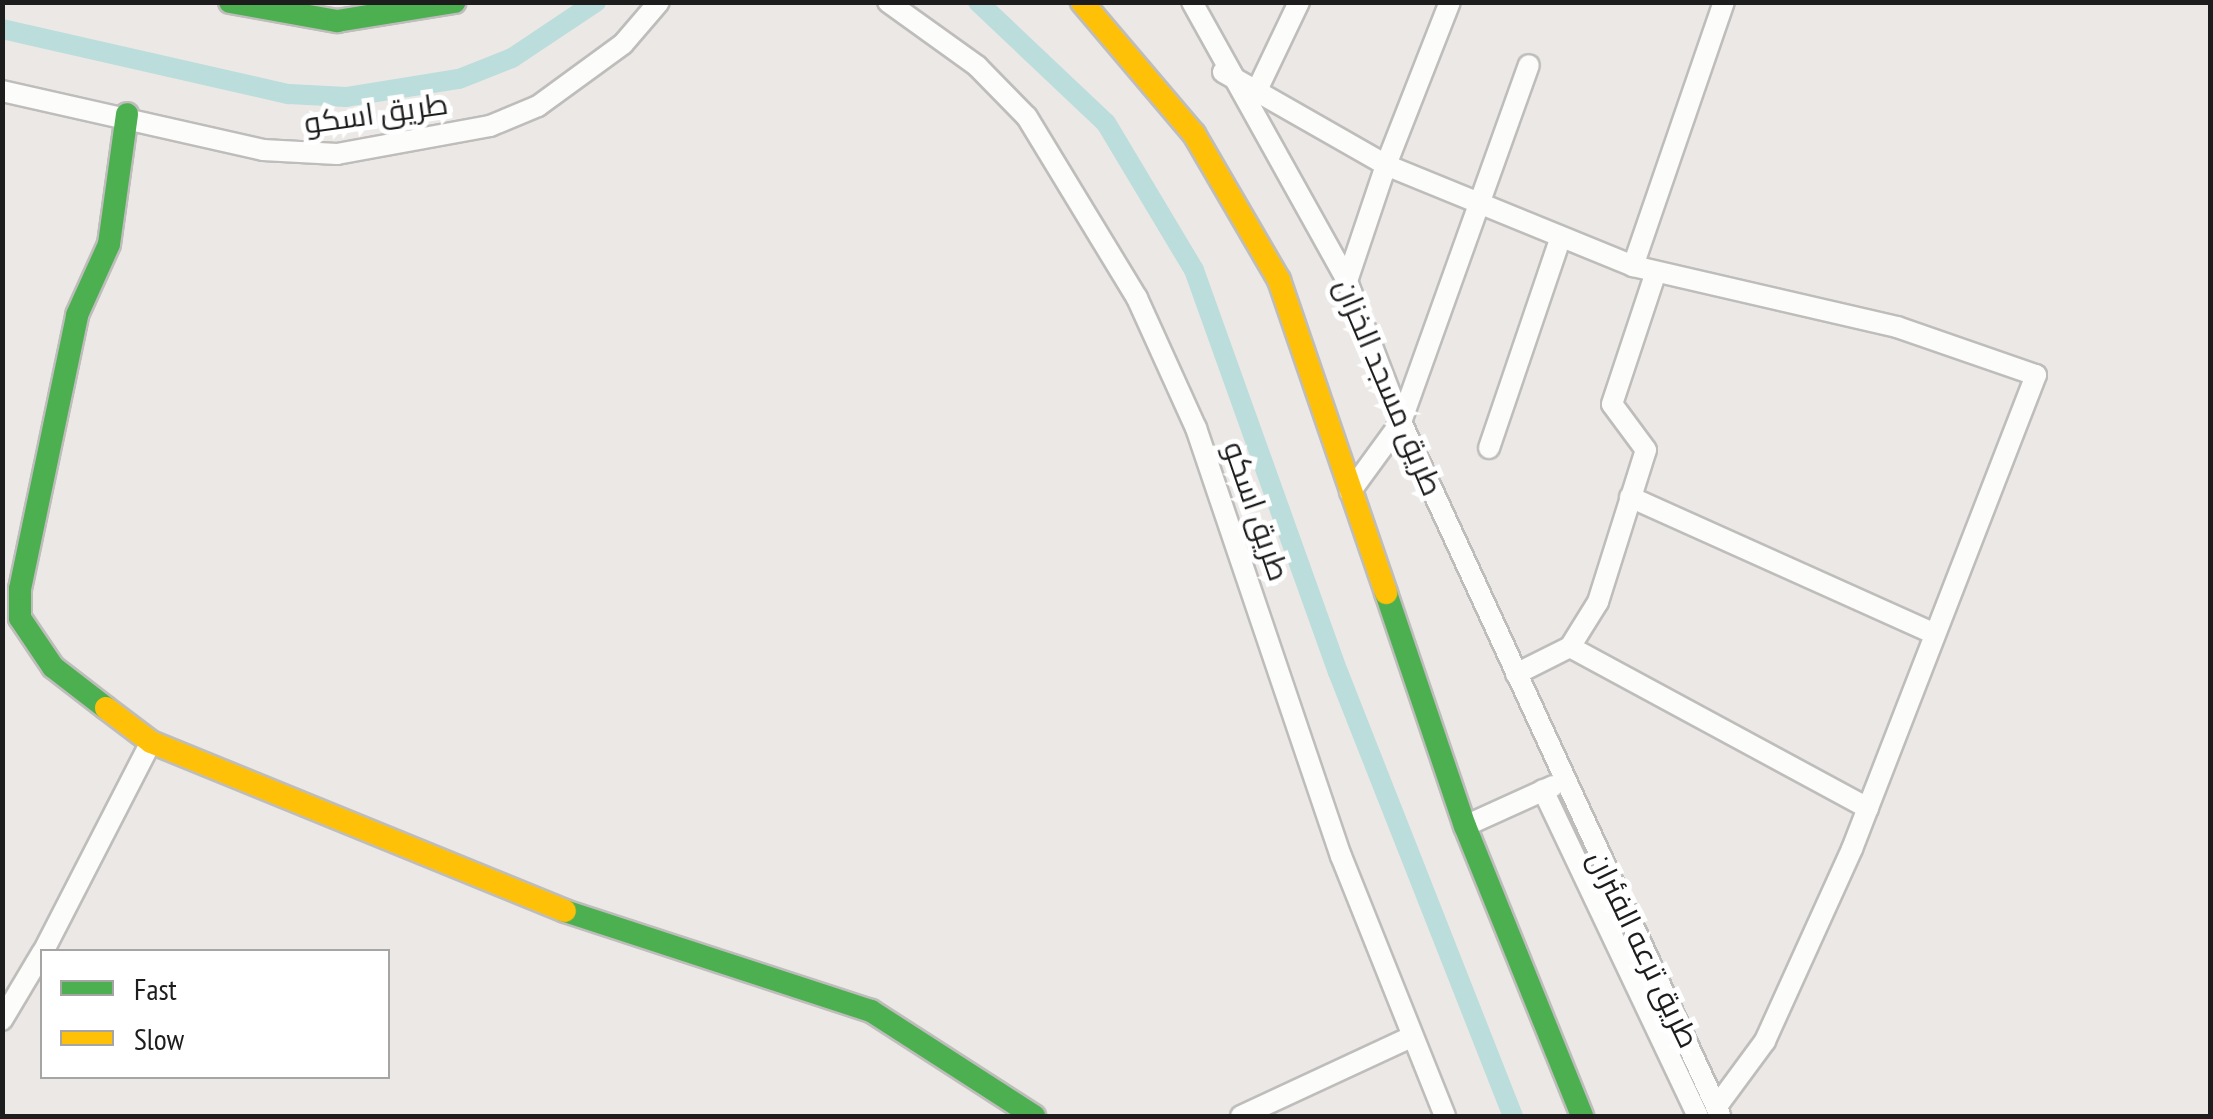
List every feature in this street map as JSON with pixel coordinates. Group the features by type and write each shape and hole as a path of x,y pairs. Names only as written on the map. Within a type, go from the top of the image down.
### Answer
{"street":[{"path":"230,2 376,21 454,2"},
{"name":"طريق اسكو","path":"2,90 127,114 288,154 438,138 490,126 583,79 660,2"},
{"name":"طريق اسكو","path":"888,2 978,66 1026,117 1137,298 1221,495 1409,1038 1445,1116"},
{"path":"1082,2 1160,89 1254,230 1301,332 1350,492 1465,826 1582,1116"},
{"name":"طريق مسجد الخزان","path":"1192,2 1223,72 1347,282 1400,422 1564,782"},
{"path":"1259,86 1299,2"},
{"path":"1347,282 1386,165 1450,2"},
{"path":"1633,266 1724,2"},
{"path":"1350,492 1400,422 1482,210 1529,65"},
{"path":"1223,72 1259,86 1386,165 1482,210 1560,240 1656,272 1897,326 2036,375 1868,808 1766,1041 1712,1113"},
{"path":"127,114 109,244 77,315 20,618 53,667 151,742 531,904 872,1011 1034,1116"},
{"path":"1489,448 1560,240"},
{"path":"1516,674 1570,648 1598,602 1644,443 1612,404 1656,272"},
{"path":"1630,497 1933,634"},
{"path":"1570,648 1868,808"},
{"path":"45,949 151,742"},
{"path":"1465,826 1564,782"},
{"name":"طريق ترعه الفئران","path":"1564,782 1712,1113"},
{"name":"طريق ترعه الفئران","path":"1543,790 1712,1113"},
{"path":"2,1020 40,957"},
{"path":"1241,1116 1409,1038"}],"waterway":[{"path":"2,29 289,94 346,97 459,79 512,58 596,2"},
{"path":"978,2 1106,123 1194,270 1338,672 1513,1116"}],"traffic: fast":[{"path":"230,2 337,21 454,2"},
{"path":"106,708 53,667 20,618 20,589 77,315 109,244 127,114"},
{"path":"1386,593 1465,826 1582,1116"},
{"path":"565,911 871,1011 1034,1116"}],"traffic: slow":[{"path":"1082,2 1194,134 1279,280 1386,593"},
{"path":"106,708 151,742 565,911"}]}
